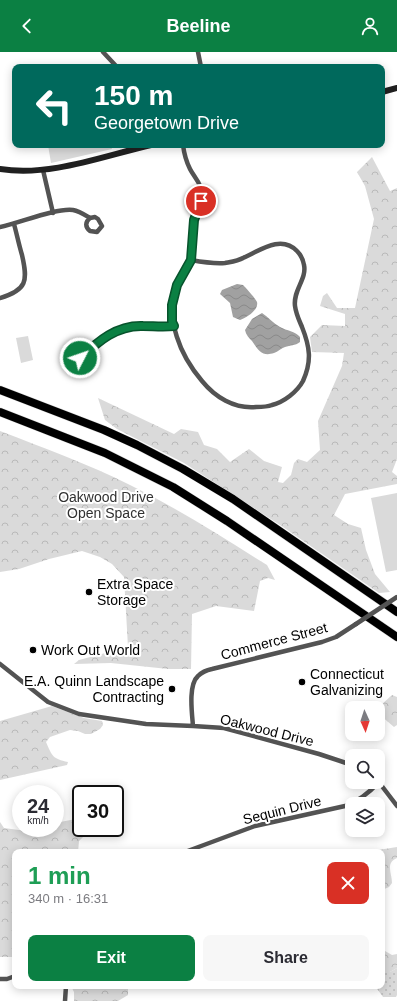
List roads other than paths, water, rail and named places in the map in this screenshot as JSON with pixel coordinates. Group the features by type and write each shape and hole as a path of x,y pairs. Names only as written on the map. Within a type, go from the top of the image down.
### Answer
{"highway":[{"path":"0,390 104,430 177,466 233,499 397,612"},
{"path":"0,412 106,453 167,484 218,514 397,637"}],"street":[{"path":"103,52 113,64"},
{"path":"198,52 200,64"},
{"path":"385,91 397,88"},
{"path":"0,169 15,171 42,170 136,148"},
{"path":"184,148 187,163 199,182 202,192 201,201 194,220 191,260 177,285 172,305 172,322 180,345 193,370 211,392 232,404 252,408 271,406 287,398 300,386 307,371 310,357 308,344 296,313 294,301 297,288 303,276 304,265 301,255 293,247 280,243 268,246 241,259 225,263 209,263 191,260"},
{"path":"42,170 53,213"},
{"path":"0,227 53,213 74,210 90,218"},
{"path":"0,298 11,295 19,289 25,281 26,273 14,224"},
{"path":"81,358 96,344 112,333 128,326 160,328 174,326"},
{"name":"Commerce Street","path":"193,726 192,688 195,679 202,673 214,668 322,642 336,637 397,597"},
{"name":"Oakwood Drive","path":"0,664 48,702 80,714 146,724 224,728 345,763"},
{"name":"Sequin Drive","path":"193,849 255,826 345,806 356,802 372,789"},
{"path":"384,789 397,806"},
{"path":"0,978 7,979 12,977"},
{"path":"65,1001 66,989"}],"water":[{"path":"237,284 243,285 257,302 254,311 249,316 240,320 233,317 230,303 220,294 222,290"},
{"path":"262,313 275,324 298,335 300,337 300,342 274,353 266,354 261,352 245,330 252,319"}],"place":[{"name":"Extra Space Storage","path":"89,592"},
{"name":"Work Out World","path":"33,650"},
{"name":"Connecticut Galvanizing","path":"302,682"},
{"name":"E.A. Quinn Landscape Contracting","path":"172,689"}],"park label":[{"name":"Oakwood Drive Open Space","path":"106,506"}]}
